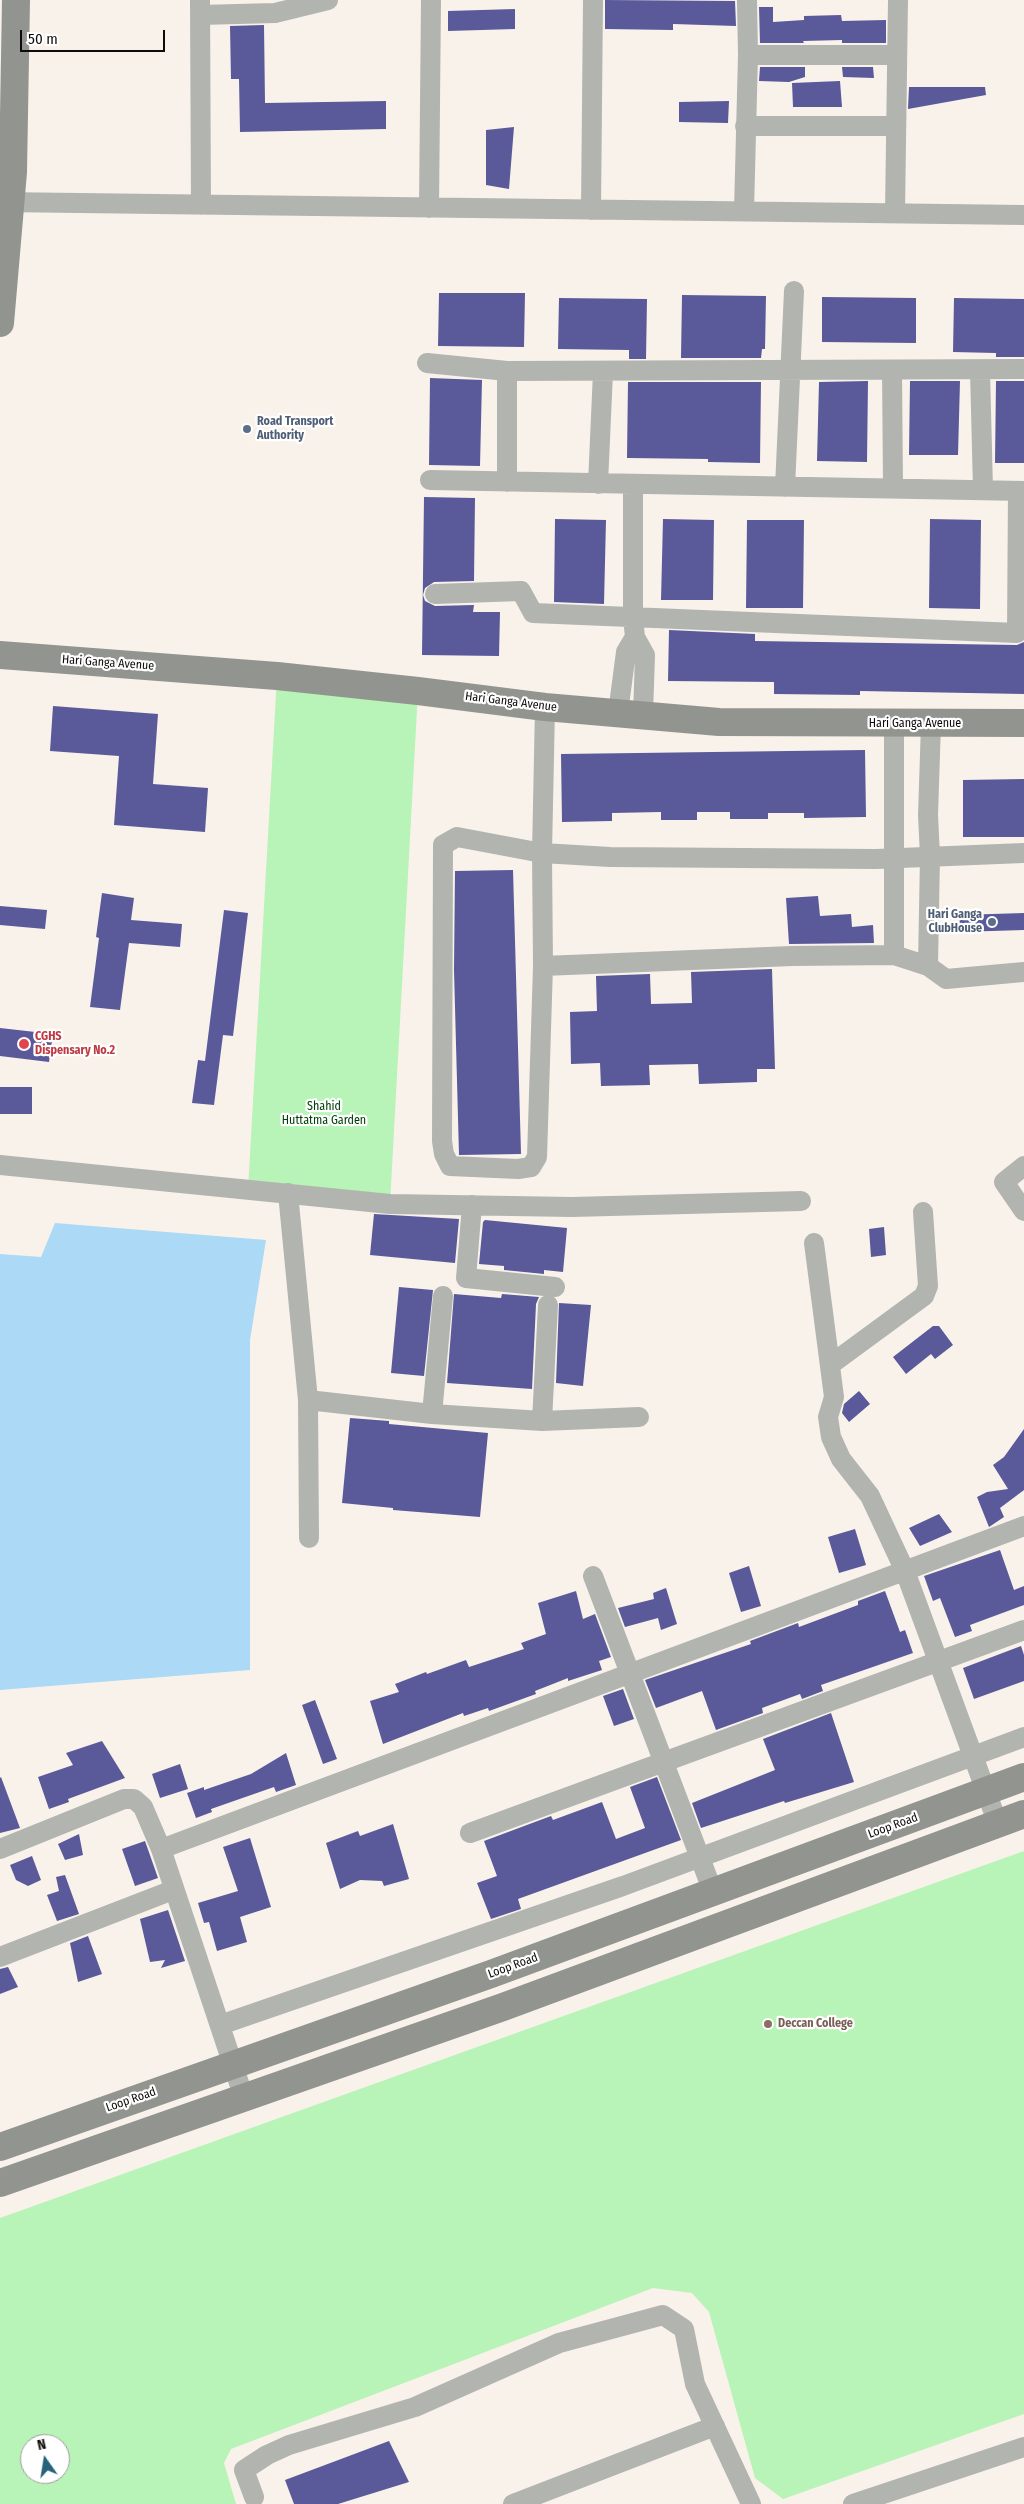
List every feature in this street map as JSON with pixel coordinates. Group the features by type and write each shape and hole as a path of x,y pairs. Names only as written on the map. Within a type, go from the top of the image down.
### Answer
{"main road":[{"path":"0,323 5,202 14,172 16,0"},
{"name":"Hari Ganga Avenue","path":"0,655 277,676 545,707 719,722 1024,723"},
{"name":"Loop Road","path":"0,2147 491,1974 1024,1777"},
{"path":"0,2183 503,2007 1024,1814"}],"street":[{"path":"201,205 200,7 275,14 328,0"},
{"path":"429,208 430,0"},
{"path":"591,210 593,0"},
{"path":"744,211 748,54 747,0"},
{"path":"895,213 898,0"},
{"path":"748,54 897,55"},
{"path":"745,126 896,126"},
{"path":"5,202 1024,215"},
{"path":"786,487 794,291"},
{"path":"427,363 507,371 1024,370"},
{"path":"892,370 893,488"},
{"path":"980,370 983,490"},
{"path":"507,371 507,482"},
{"path":"598,484 603,372"},
{"path":"430,480 1021,491 1021,633 533,613 521,591 435,594"},
{"path":"630,714 644,654 635,638 633,618 633,484"},
{"path":"545,707 542,853 543,966 537,1157 531,1167 518,1169 450,1166 444,1154 442,1141 443,845 457,837 542,853 610,857 895,858 1024,853"},
{"path":"894,724 894,955"},
{"path":"928,966 930,856 928,816 931,724"},
{"path":"543,966 792,956 894,955 928,966 946,979 1024,972"},
{"path":"0,1165 390,1204 572,1207 801,1201"},
{"path":"1024,1166 1004,1182 1024,1210"},
{"path":"288,1193 308,1400 310,1538"},
{"path":"472,1205 466,1278 551,1296 542,1422"},
{"path":"830,1365 924,1296 928,1286 923,1212"},
{"path":"814,1243 834,1396 828,1417 831,1437 841,1459 870,1496 905,1571 998,1824"},
{"path":"432,1414 443,1296"},
{"path":"308,1400 432,1414 542,1422 639,1416"},
{"path":"161,1850 1024,1526"},
{"path":"593,1576 714,1892"},
{"path":"470,1833 1024,1630"},
{"path":"220,2025 623,1886 1024,1737"},
{"path":"0,1848 124,1799 134,1799 143,1807 161,1850 244,2098"},
{"path":"0,1957 173,1890"},
{"path":"254,2497 244,2470 267,2455 289,2446 415,2407 559,2343 663,2315 684,2328 695,2384 751,2504"},
{"path":"513,2504 715,2426"},
{"path":"853,2504 1024,2447"}],"green space":[{"name":"Shahid Huttatma Garden","path":"277,676 418,691 390,1204 248,1190"},
{"name":"Deccan College","path":"1024,1851 1024,2414 783,2499 755,2478 709,2312 692,2293 653,2288 231,2449 224,2463 236,2504 0,2504 0,2218"}],"water":[{"path":"55,1223 266,1240 250,1340 250,1670 0,1690 0,1254 41,1257"}],"building":[{"path":"605,0 735,1 736,26 673,24 673,30 605,29"},
{"path":"759,7 773,7 773,22 804,20 804,16 841,15 842,21 886,20 886,43 842,43 842,40 803,41 804,43 760,43"},
{"path":"515,9 515,29 448,31 448,11"},
{"path":"264,25 265,103 386,101 386,129 240,132 239,79 231,79 230,26"},
{"path":"760,67 805,67 805,77 789,82 759,81"},
{"path":"842,67 873,67 874,78 843,77"},
{"path":"840,81 842,107 793,107 792,83"},
{"path":"909,87 985,87 986,95 908,109"},
{"path":"729,101 728,123 679,122 679,102"},
{"path":"514,127 509,189 486,185 486,130"},
{"path":"439,293 525,293 524,347 438,346"},
{"path":"682,295 766,296 765,349 762,349 761,358 681,358"},
{"path":"822,297 916,298 916,343 822,342"},
{"path":"559,298 647,299 646,359 629,359 629,350 558,349"},
{"path":"954,298 1024,299 1024,357 996,357 996,353 953,352"},
{"path":"430,378 482,380 480,466 429,465"},
{"path":"868,381 867,462 817,461 819,382"},
{"path":"910,381 960,381 958,455 909,455"},
{"path":"996,381 1024,381 1024,463 995,463"},
{"path":"628,382 761,382 760,463 708,462 708,459 627,458"},
{"path":"424,497 475,498 474,581 434,582 425,588 423,595 425,601 435,606 474,605 473,612 500,612 499,656 422,655"},
{"path":"555,519 606,520 604,604 554,602"},
{"path":"663,519 714,520 713,600 661,600"},
{"path":"930,519 981,520 980,609 929,608"},
{"path":"747,520 804,520 803,608 746,608"},
{"path":"669,630 755,634 755,641 1017,645 1024,642 1024,694 860,691 860,695 774,694 774,682 668,681"},
{"path":"53,706 158,714 153,784 208,788 205,832 114,825 119,756 50,751"},
{"path":"865,750 866,817 804,818 804,813 768,813 768,819 730,819 730,812 697,812 697,820 661,820 661,812 612,813 612,821 562,822 561,754"},
{"path":"1024,779 1024,837 963,837 963,780"},
{"path":"513,870 521,1154 459,1155 454,970 455,871"},
{"path":"102,893 134,898 131,920 182,924 180,947 129,943 120,1010 90,1007 99,938 96,937"},
{"path":"818,896 820,916 851,914 852,927 873,925 874,943 789,944 786,898"},
{"path":"0,906 47,910 45,929 0,925"},
{"path":"224,910 248,913 233,1036 223,1035 214,1105 192,1103 198,1060 205,1061"},
{"name":"Hari Ganga ClubHouse","path":"1024,913 1024,930 959,932 960,915"},
{"path":"772,969 775,1069 757,1069 757,1082 699,1084 698,1064 649,1065 650,1085 601,1086 600,1063 571,1064 570,1012 597,1011 596,976 650,974 651,1004 692,1003 691,972"},
{"path":"0,1028 53,1034 49,1062 0,1056"},
{"path":"0,1087 32,1087 32,1114 0,1114"},
{"path":"374,1214 459,1219 455,1263 370,1255"},
{"path":"485,1220 567,1228 563,1272 544,1270 544,1274 504,1270 504,1266 479,1264 483,1222"},
{"path":"884,1227 886,1255 871,1257 869,1229"},
{"path":"399,1287 433,1290 424,1376 391,1373"},
{"path":"454,1294 501,1298 502,1294 539,1297 536,1304 532,1389 447,1383"},
{"path":"559,1303 591,1305 583,1386 556,1383"},
{"path":"933,1326 939,1326 953,1345 935,1359 931,1354 906,1374 893,1357"},
{"path":"859,1391 870,1404 849,1422 842,1413 844,1404"},
{"path":"350,1418 389,1421 389,1424 488,1433 480,1517 393,1510 393,1508 342,1503"},
{"path":"1024,1429 1024,1490 1000,1508 1004,1517 989,1527 977,1497 987,1492 1008,1489 993,1465 1004,1457"},
{"path":"939,1514 952,1532 920,1546 909,1528"},
{"path":"855,1529 866,1565 839,1573 828,1537"},
{"path":"1000,1550 1014,1590 1024,1586 1024,1605 970,1625 972,1631 955,1637 940,1598 933,1601 924,1576"},
{"path":"749,1566 761,1606 741,1612 729,1573"},
{"path":"666,1588 677,1624 661,1630 658,1618 625,1627 618,1608 654,1599 653,1593"},
{"path":"576,1591 583,1619 595,1614 611,1657 599,1661 602,1670 568,1681 568,1678 535,1691 536,1694 489,1711 488,1708 464,1716 463,1713 383,1744 370,1701 399,1692 395,1684 426,1672 427,1674 466,1660 469,1667 524,1649 521,1643 546,1634 538,1603"},
{"path":"885,1591 900,1632 905,1630 913,1653 821,1685 823,1691 802,1699 800,1694 762,1708 763,1713 716,1730 702,1691 656,1708 645,1680 751,1644 750,1641 798,1623 799,1627 858,1605 858,1601"},
{"path":"1021,1646 1024,1655 1024,1681 974,1699 963,1668"},
{"path":"623,1689 634,1719 614,1726 603,1696"},
{"path":"315,1700 337,1759 323,1764 302,1705"},
{"path":"831,1713 854,1782 785,1803 784,1801 701,1828 692,1803 775,1770 763,1739"},
{"path":"102,1741 125,1778 68,1799 69,1802 49,1809 38,1777 73,1765 66,1753"},
{"path":"286,1753 296,1785 276,1792 274,1787 211,1809 212,1812 196,1818 187,1793 204,1787 204,1790 251,1774"},
{"path":"180,1764 188,1789 160,1798 152,1774"},
{"path":"657,1777 681,1840 518,1899 521,1909 491,1919 477,1883 497,1876 484,1841 551,1816 553,1820 602,1802 616,1839 645,1828 630,1787"},
{"path":"0,1778 20,1828 0,1833"},
{"path":"393,1824 409,1879 384,1886 382,1881 360,1880 340,1889 326,1843 358,1831 360,1836"},
{"path":"79,1834 83,1855 65,1860 58,1844"},
{"path":"250,1838 271,1907 240,1917 247,1942 217,1951 209,1922 204,1923 198,1903 238,1891 223,1847"},
{"path":"145,1841 158,1878 135,1886 122,1849"},
{"path":"32,1856 41,1880 28,1886 16,1880 10,1865"},
{"path":"65,1875 79,1914 57,1921 47,1895 59,1891 56,1877"},
{"path":"168,1910 185,1961 161,1968 165,1960 150,1962 140,1919"},
{"path":"88,1936 102,1974 78,1982 70,1943"},
{"path":"8,1967 18,1987 0,1994 0,1969"},
{"path":"389,2441 409,2482 338,2504 294,2504 285,2480"}],"place":[{"name":"Road Transport Authority","path":"247,429"},
{"name":"Hari Ganga ClubHouse","path":"992,922"},
{"name":"CGHS Dispensary No.2","path":"24,1044"},
{"name":"Deccan College","path":"768,2024"}]}
